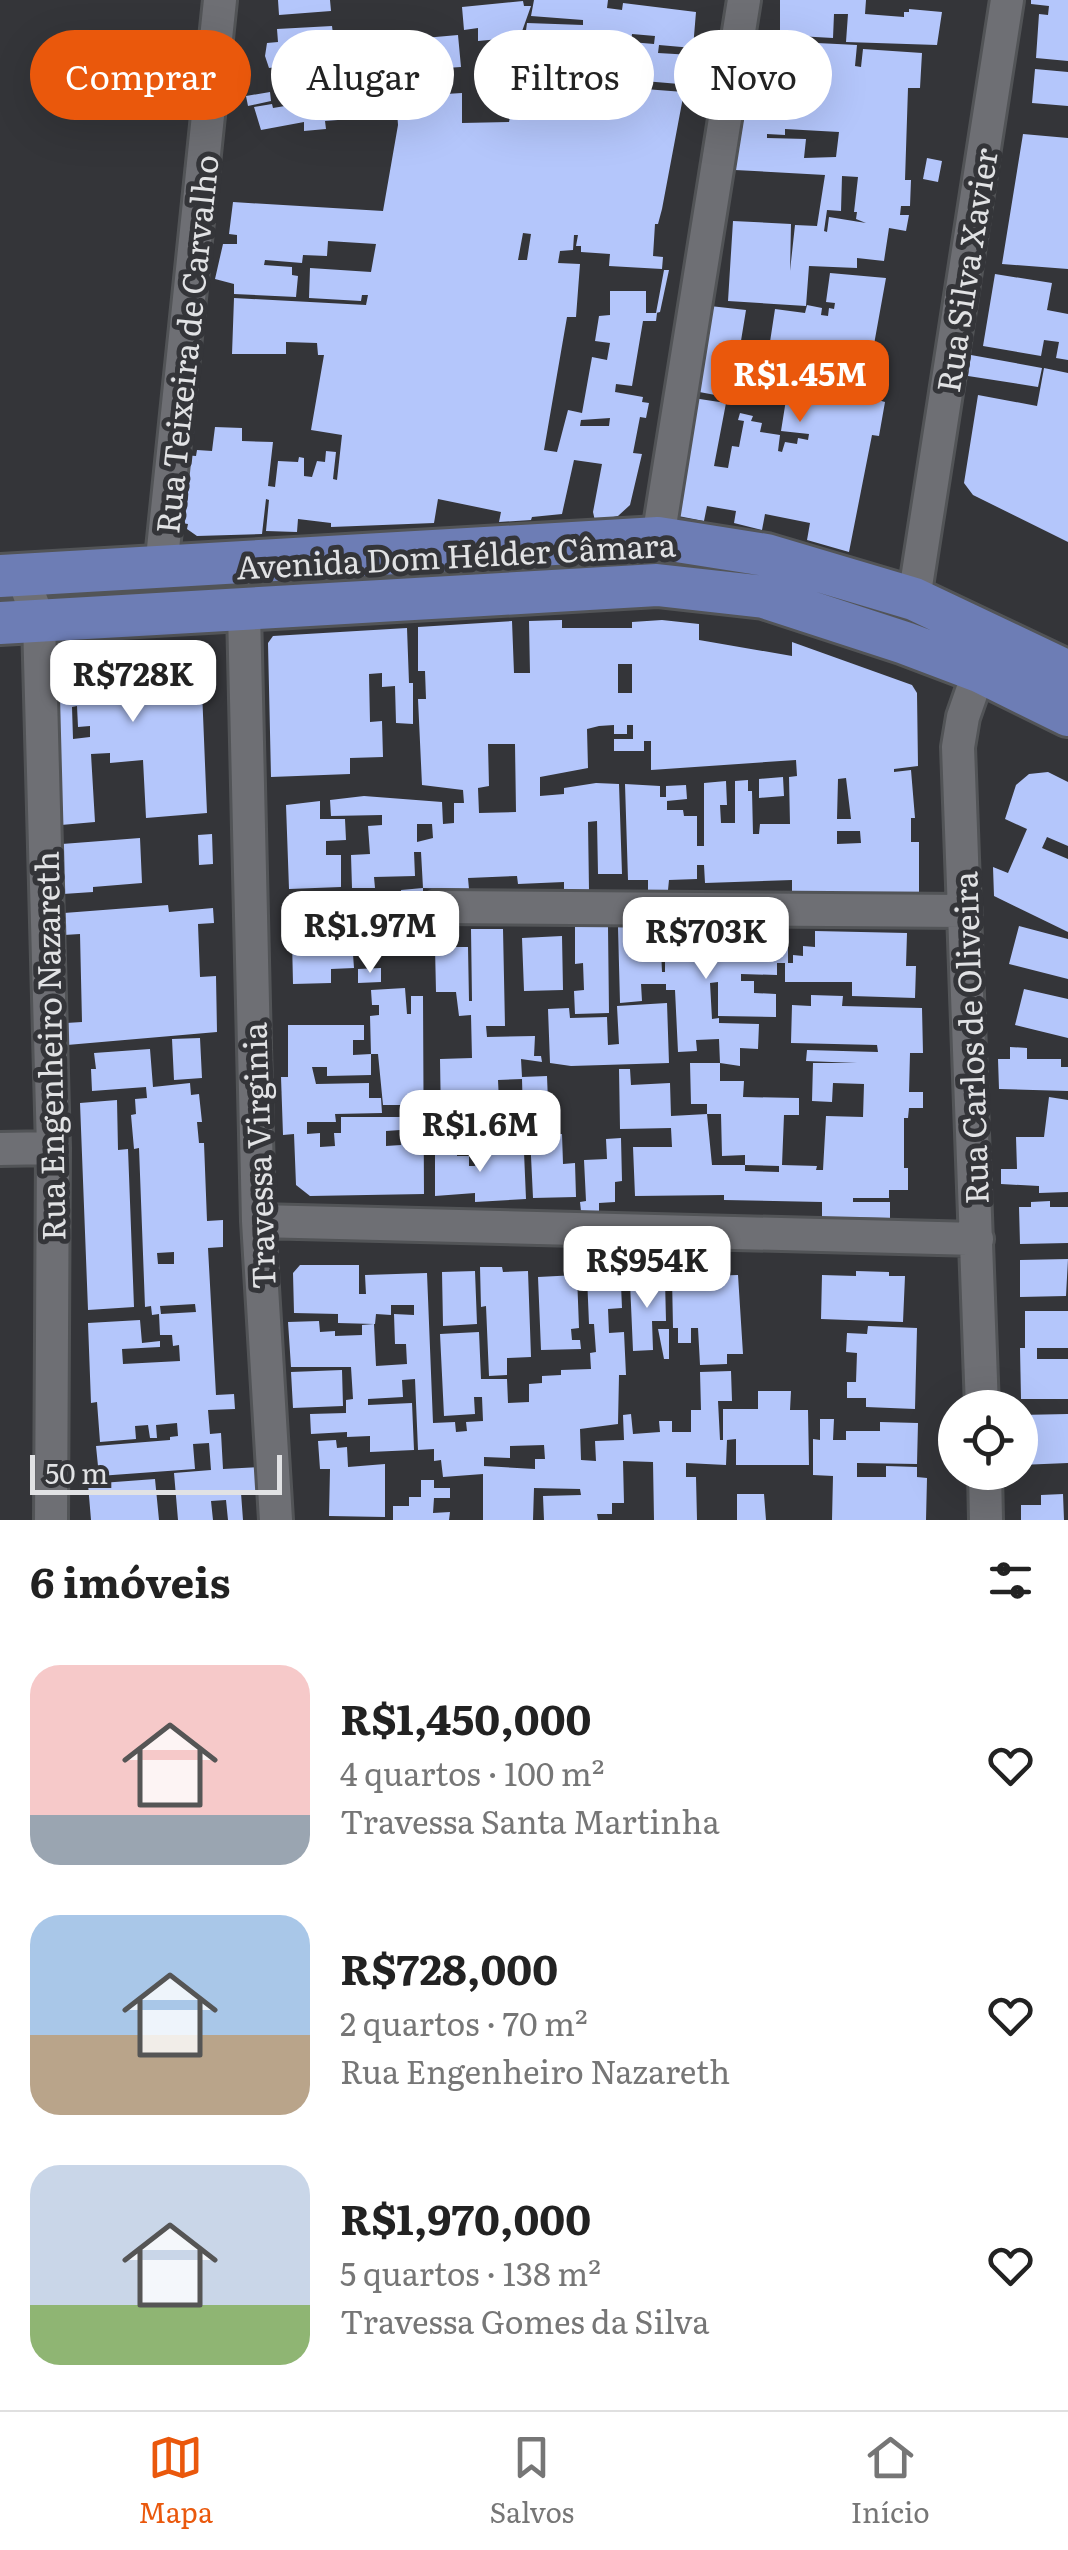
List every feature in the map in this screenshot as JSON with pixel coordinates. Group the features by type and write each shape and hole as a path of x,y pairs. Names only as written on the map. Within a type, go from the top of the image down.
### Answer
{"main road":[{"name":"Avenida Dom Hélder Câmara","path":"11,576 658,538 766,555 914,598 1068,672"},
{"name":"Avenida Dom Hélder Câmara","path":"20,622 657,585 764,598 906,643 979,672 1068,715"}],"street":[{"name":"Rua Teixeira de Carvalho","path":"161,568 220,0"},
{"path":"658,538 744,0"},
{"name":"Rua Silva Xavier","path":"914,598 1007,0"},
{"name":"Rua Engenheiro Nazareth","path":"11,576 20,622 52,1148 51,1520"},
{"name":"Travessa Virginia","path":"244,611 258,1220 276,1520"},
{"name":"Rua Carlos de Oliveira","path":"979,672 963,717 958,747 981,1390"},
{"path":"438,907 965,912"},
{"path":"0,1149 52,1148"},
{"path":"258,1220 976,1239"},
{"path":"985,1490 986,1520"}],"building":[{"path":"278,0 330,0 331,11 279,15"},
{"path":"534,0 608,0 607,8 622,10 623,3 696,12 694,30 674,30 674,46 659,45 658,53 674,54 674,84 654,82 654,30 526,30 527,23 583,25 583,20 531,16"},
{"path":"780,0 866,0 865,14 904,17 909,9 942,12 937,45 846,42 848,14 834,14 833,38 832,30 780,30"},
{"path":"1031,0 1068,0 1068,61 1036,58 1039,14 1048,15 1049,6 1031,4"},
{"path":"523,1 524,6 531,6 522,30 464,30 462,7"},
{"path":"332,26 332,30 277,30"},
{"path":"454,35 458,35 461,67 454,67"},
{"path":"267,43 271,43 269,68 265,56"},
{"path":"832,44 857,45 855,66 861,67 863,49 922,53 920,88 908,88 905,180 911,180 910,206 901,206 900,215 909,215 906,231 889,228 884,261 857,258 857,268 809,266 806,306 728,301 733,221 791,224 790,271 795,225 817,226 825,175 735,170 743,120 832,120","holes":["785,129 839,132 836,157 804,158 806,139 767,138 767,134 785,135","842,176 858,177 854,212 856,219 866,223 829,217 827,232 827,210 841,211"]},
{"path":"1035,69 1068,72 1068,106 1032,103"},
{"path":"654,90 674,91 674,120 679,120 662,209 655,224 653,256 663,257 662,269 609,266 610,254 581,252 581,246 576,246 578,235 574,235 573,250 560,251 558,263 580,264 576,317 567,317 544,450 557,452 568,410 582,413 592,357 607,360 610,343 595,341 599,316 610,315 610,291 646,291 646,313 657,313 656,321 643,321 632,386 616,384 615,392 643,397 642,402 649,403 646,418 640,417 633,453 642,454 630,505 618,516 595,521 593,512 602,464 574,460 562,514 531,520 499,522 501,512 438,499 434,523 331,527 331,523 298,519 297,532 266,531 266,499 262,534 197,536 187,529 188,524 175,522 184,455 196,456 197,450 212,451 215,427 242,428 242,441 273,442 268,486 275,487 278,461 298,462 299,457 304,458 304,476 312,477 317,461 325,462 326,451 336,452 333,479 337,480 342,435 311,430 324,355 318,355 317,343 286,342 286,354 232,354 234,298 366,305 368,295 362,295 361,301 309,298 310,268 371,272 376,244 328,241 327,256 303,255 302,263 265,260 264,265 292,267 292,275 298,276 296,297 234,294 234,284 215,279 223,244 237,244 237,235 229,234 233,202 383,211 398,120 454,120 454,93 462,93 462,123 654,120","holes":["523,233 531,234 527,260 518,260","610,418 609,426 580,426 581,420"]},
{"path":"270,92 271,101 251,105 251,95"},
{"path":"271,104 271,120 338,120 325,121 326,129 304,131 304,122 261,130 254,107"},
{"path":"1023,134 1068,138 1068,269 1002,264"},
{"path":"927,158 942,161 938,182 923,179"},
{"path":"664,270 669,270 660,312 656,313"},
{"path":"830,273 886,278 871,361 886,362 878,400 885,402 879,436 872,435 849,552 807,540 810,523 765,514 762,530 734,523 736,511 707,506 704,521 673,515 693,398 726,403 714,466 728,468 732,446 739,447 744,421 738,420 740,413 762,423 760,432 780,435 778,451 782,452 785,442 797,444 798,438 808,440 809,434 781,431 793,356 768,355 775,309 805,313 807,305 822,308 821,315 828,316 829,308 834,309 835,303 826,302"},
{"path":"995,274 1052,283 1047,310 1068,314 1068,360 1056,358 1059,342 1044,340 1041,356 983,346"},
{"path":"710,306 746,310 739,353 733,352 726,397 694,391"},
{"path":"971,355 1042,368 1038,387 968,376"},
{"path":"1044,368 1068,373 1068,542 973,495 964,483 978,395 1037,406"},
{"path":"562,620 562,628 632,628 632,622 662,620 699,624 699,640 792,656 792,642 912,685 917,693 918,766 894,772 911,770 915,818 911,818 911,842 919,842 919,896 792,893 792,880 705,883 704,865 697,865 697,879 669,880 668,890 648,890 648,880 628,880 625,784 660,786 660,797 666,797 666,786 686,785 687,799 667,801 667,810 683,810 684,816 697,816 697,846 704,846 704,783 726,781 727,805 720,805 721,823 735,823 735,781 748,780 753,834 759,834 760,824 790,824 789,777 797,776 796,760 651,770 651,741 644,741 644,751 614,751 614,739 633,739 633,725 627,725 627,734 614,734 614,725 587,729 588,768 540,777 540,796 564,794 564,788 596,783 619,784 622,874 598,874 597,821 588,822 589,890 564,890 564,882 518,884 517,876 468,878 469,889 423,888 421,852 414,852 415,876 374,877 375,888 352,888 351,855 370,854 368,826 382,825 382,815 331,816 330,800 364,796 442,802 443,824 454,823 454,803 464,803 463,790 422,785 418,699 426,699 425,671 418,671 418,627 512,621 514,673 530,673 529,621","holes":["618,664 632,664 632,693 618,693","488,744 515,744 516,812 479,813 478,788 489,786","846,778 851,819 837,819 838,779","417,824 432,824 433,838 417,842","837,831 860,831 861,843 837,844"]},
{"path":"407,628 413,724 396,723 395,686 382,687 382,673 369,674 370,722 382,721 383,757 350,758 350,774 271,777 268,643 273,636"},
{"path":"200,641 207,813 146,818 143,760 110,763 110,753 91,754 95,822 61,825 58,663 65,651","holes":["77,706 78,727 90,726 90,737 73,739 72,707"]},
{"path":"1048,772 1068,782 1068,846 1047,837 1042,848 1068,859 1068,932 994,896 993,867 1008,873 1027,829 1005,819 1016,785 1029,774"},
{"path":"783,777 784,796 759,798 759,779"},
{"path":"320,801 320,819 345,819 346,840 326,841 326,855 341,855 341,887 289,889 286,805"},
{"path":"212,834 213,864 199,865 198,835"},
{"path":"140,838 142,883 63,894 62,844"},
{"path":"423,888 423,903 406,905 406,921 423,921 423,952 372,953 371,933 361,933 360,923 376,922 375,905 402,905 401,890"},
{"path":"367,891 368,909 362,909 363,923 329,924 329,929 357,927 358,942 339,943 340,954 353,954 354,968 331,969 331,983 293,984 291,895"},
{"path":"168,905 169,912 213,908 214,923 198,924 200,977 216,976 217,1032 67,1045 66,1023 82,1022 80,934 64,935 64,913"},
{"path":"1019,926 1068,939 1068,979 1009,964"},
{"path":"575,927 608,927 609,1013 575,1014 574,991 584,990 583,963 575,964"},
{"path":"618,927 660,928 662,972 665,943 717,941 716,929 788,931 788,963 777,963 777,975 741,974 741,981 754,981 754,993 776,994 776,1017 718,1016 718,982 710,983 712,1019 719,1018 719,1023 759,1024 758,1049 740,1048 740,1066 720,1063 719,1039 696,1040 697,1051 678,1052 675,990 666,990 666,984 641,984 642,1001 620,1003"},
{"path":"471,929 503,929 505,1026 486,1026 487,1037 535,1036 534,1056 541,1056 542,1062 521,1059 522,1077 547,1076 549,1128 523,1129 523,1135 509,1136 508,1117 523,1116 522,1079 498,1080 499,1102 473,1102 473,1119 441,1120 440,1059 472,1058 471,1015 459,1016 456,992 436,992 435,947 468,947 472,1001"},
{"path":"815,931 907,933 906,966 916,966 915,998 852,996 852,982 785,982 785,963 793,963 793,955 803,956 803,946 815,947"},
{"path":"562,936 563,990 524,991 522,938"},
{"path":"381,968 381,982 358,983 358,969"},
{"path":"405,988 407,1014 411,1014 411,996 423,996 424,1194 310,1196 296,1185 294,1134 283,1135 281,1077 288,1077 288,1025 364,1025 364,1040 353,1040 353,1055 371,1054 370,1016 379,1015 379,1005 372,1005 371,990","holes":["371,1054 378,1054 383,1105 401,1105 400,1117 341,1117 341,1133 334,1133 335,1146 320,1147 320,1133 307,1134 307,1122 336,1122 335,1114 382,1113 381,1098 369,1098 369,1083 316,1084 312,1067 327,1067 327,1076 371,1075","400,1130 401,1145 386,1146 386,1131"]},
{"path":"1024,989 1068,999 1068,1038 1015,1025"},
{"path":"811,995 843,996 842,1006 922,1008 923,1053 910,1053 909,1092 923,1092 923,1108 909,1108 908,1118 904,1118 908,1190 889,1190 889,1198 853,1198 853,1202 890,1202 890,1218 822,1217 822,1202 724,1200 724,1195 635,1196 633,1147 672,1147 671,1128 620,1129 619,1069 630,1069 631,1085 670,1083 671,1116 707,1114 707,1104 691,1104 690,1063 720,1063 720,1081 744,1081 743,1097 799,1098 799,1115 784,1115 782,1165 817,1166 816,1170 823,1170 826,1116 863,1117 864,1084 833,1083 832,1102 812,1101 813,1063 857,1063 806,1061 807,1050 878,1052 877,1045 791,1043 792,1005 811,1006","holes":["707,1114 721,1114 722,1156 745,1155 745,1165 712,1165","745,1165 779,1166 779,1172 745,1171"]},
{"path":"667,1003 669,1063 550,1063 548,1009 569,1008 570,1018 607,1017 608,1045 619,1044 617,1006"},
{"path":"200,1038 202,1078 174,1080 172,1039"},
{"path":"1010,1047 1027,1048 1027,1059 1061,1059 1061,1067 1068,1067 1068,1091 999,1089 998,1059 1010,1059"},
{"path":"150,1049 153,1087 190,1083 191,1095 199,1094 202,1122 197,1122 199,1143 204,1143 207,1221 223,1220 223,1247 208,1248 216,1395 234,1394 235,1409 208,1410 210,1434 221,1433 223,1469 261,1467 263,1491 241,1493 243,1520 228,1520 226,1500 211,1501 213,1520 178,1520 174,1473 211,1470 209,1443 193,1444 195,1469 99,1476 96,1446 170,1440 178,1436 177,1423 156,1425 157,1438 150,1438 148,1425 135,1426 136,1439 100,1442 97,1402 91,1403 88,1323 140,1320 142,1343 160,1341 160,1347 122,1349 123,1364 180,1361 179,1345 173,1346 172,1335 160,1335 159,1314 152,1315 151,1306 145,1307 139,1148 134,1149 131,1115 136,1114 135,1099 147,1098 146,1087 92,1091 94,1053","holes":["174,1252 174,1264 158,1264 157,1253","195,1304 196,1312 161,1314 160,1306"]},
{"path":"1049,1097 1068,1100 1068,1192 1039,1193 1039,1186 1001,1184 1001,1169 1017,1169 1016,1137 1044,1137"},
{"path":"117,1100 118,1150 128,1149 134,1307 88,1310 80,1103"},
{"path":"459,1126 473,1126 474,1142 459,1142"},
{"path":"562,1134 563,1164 575,1163 576,1197 533,1198 530,1135"},
{"path":"621,1138 622,1181 615,1182 615,1202 599,1203 599,1211 581,1211 580,1202 586,1201 584,1160 607,1159 606,1139"},
{"path":"435,1144 457,1144 457,1156 469,1156 469,1166 475,1166 474,1154 524,1152 526,1199 475,1202 475,1193 435,1196"},
{"path":"1050,1201 1050,1207 1068,1207 1068,1243 1020,1244 1019,1207"},
{"path":"1068,1259 1066,1296 1020,1297 1020,1260"},
{"path":"611,1261 621,1261 621,1280 610,1280"},
{"path":"300,1265 359,1265 359,1294 366,1294 365,1275 427,1273 433,1423 455,1422 456,1432 467,1431 466,1422 483,1421 482,1397 474,1397 475,1414 444,1416 440,1334 479,1332 481,1379 507,1379 508,1403 529,1402 529,1384 542,1383 542,1376 561,1375 561,1370 591,1369 590,1353 596,1352 594,1324 589,1324 587,1276 606,1274 607,1285 621,1285 622,1308 608,1309 609,1333 624,1332 626,1375 619,1375 618,1424 580,1429 581,1460 596,1461 595,1441 624,1440 623,1415 631,1414 633,1434 660,1432 659,1421 672,1421 672,1432 691,1432 691,1410 701,1410 700,1372 731,1371 732,1401 718,1401 720,1440 723,1409 758,1409 758,1391 791,1391 790,1410 808,1410 809,1465 736,1465 736,1439 727,1440 726,1465 686,1463 686,1477 696,1477 697,1520 654,1520 653,1462 623,1461 624,1503 612,1503 612,1514 597,1514 598,1520 544,1520 543,1496 581,1495 580,1489 534,1488 533,1520 483,1520 483,1474 443,1477 441,1460 434,1461 434,1449 418,1450 415,1379 402,1380 403,1397 368,1399 368,1405 412,1403 414,1450 370,1452 370,1436 347,1437 347,1432 311,1434 310,1414 346,1413 346,1400 353,1399 351,1367 291,1367 288,1322 319,1321 320,1332 335,1331 335,1336 362,1335 362,1325 374,1324 338,1323 338,1314 294,1313 293,1273","holes":["391,1305 414,1305 414,1315 394,1314 395,1344 406,1344 407,1364 376,1366 376,1314 391,1315","544,1445 545,1459 535,1459 535,1469 484,1466 484,1457 510,1458 510,1446"]},
{"path":"480,1267 502,1267 503,1272 528,1271 531,1357 507,1358 507,1375 489,1376"},
{"path":"475,1271 477,1324 443,1326 442,1272"},
{"path":"856,1271 905,1276 903,1322 821,1319 822,1275 856,1276"},
{"path":"577,1275 579,1328 571,1329 572,1340 580,1340 581,1349 541,1350 538,1277"},
{"path":"738,1275 743,1354 727,1354 727,1364 700,1365 698,1328 691,1328 691,1343 678,1343 678,1328 673,1328 672,1277"},
{"path":"665,1280 666,1321 652,1321 653,1350 633,1351 630,1282"},
{"path":"1025,1311 1068,1311 1068,1348 1037,1348 1037,1359 1068,1359 1068,1399 1038,1399 1038,1390 1021,1390 1020,1348 1025,1348"},
{"path":"868,1326 917,1328 915,1409 866,1407 866,1398 847,1398 847,1382 856,1382 857,1353 846,1352 847,1333 867,1334"},
{"path":"658,1329 669,1329 669,1359 664,1359"},
{"path":"342,1370 343,1406 293,1408 291,1372"},
{"path":"1068,1414 1068,1463 1038,1464 1038,1415"},
{"path":"820,1419 834,1419 833,1440 846,1440 846,1431 880,1431 880,1422 918,1423 917,1464 857,1463 857,1477 886,1477 886,1466 917,1467 917,1477 927,1478 926,1520 832,1520 833,1476 813,1475 813,1439 820,1440"},
{"path":"336,1440 337,1448 347,1447 348,1467 385,1464 385,1517 329,1516 330,1469 320,1469 318,1441"},
{"path":"155,1479 159,1520 91,1520 88,1484"},
{"path":"421,1480 434,1480 434,1488 450,1488 450,1498 434,1498 433,1513 450,1512 449,1520 393,1520 393,1506 409,1506 409,1497 421,1497"},
{"path":"737,1494 764,1494 766,1520 737,1520"},
{"path":"1063,1494 1064,1520 1021,1520 1021,1505 1041,1505 1041,1495"}]}
